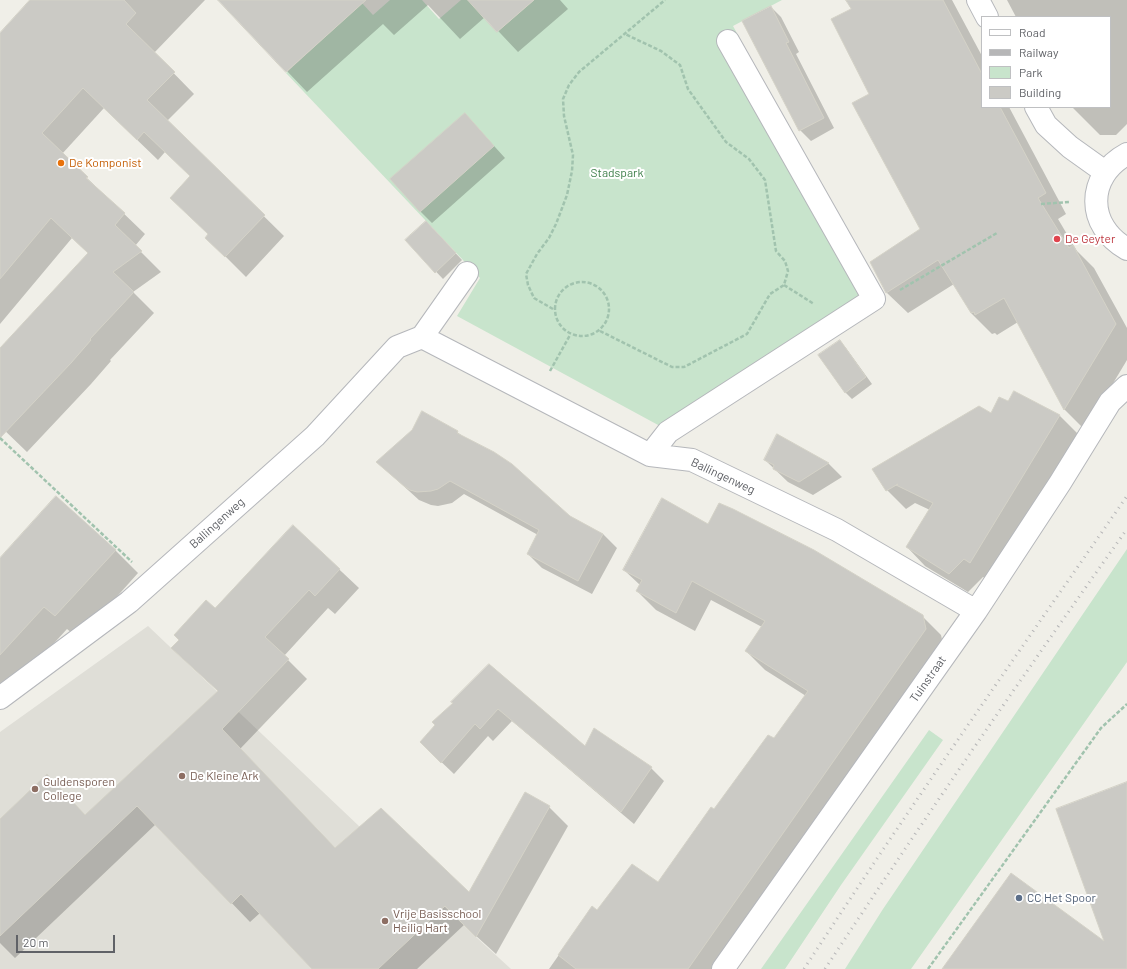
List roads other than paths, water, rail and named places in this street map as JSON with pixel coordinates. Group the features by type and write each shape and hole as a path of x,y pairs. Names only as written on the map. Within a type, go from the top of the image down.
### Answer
{"street":[{"path":"978,0 986,16"},
{"path":"650,455 668,432 874,299 728,41"},
{"path":"1037,108 1046,125 1070,147 1105,172"},
{"path":"1127,154 1112,164 1105,172 1100,181 1096,196 1097,211 1104,230 1118,244 1127,249"},
{"path":"422,337 467,273"},
{"name":"Ballingenweg","path":"0,698 129,602 315,436 397,347 422,337 650,455 692,460 836,530 976,611"},
{"name":"Tuinstraat","path":"723,969 976,611 1060,483 1110,402 1127,386"}],"railway":[{"path":"804,969 923,790 1127,496"},
{"path":"825,969 974,748 1127,529"}],"place":[{"name":"De Komponist","path":"61,163"},
{"name":"De Geyter","path":"1057,239"},
{"name":"De Kleine Ark","path":"182,776"},
{"name":"Guldensporen College","path":"35,789"},
{"name":"CC Het Spoor","path":"1019,898"},
{"name":"Vrije Basisschool Heilig Hart","path":"385,921"}],"park label":[{"name":"Stadspark","path":"617,173"}]}
